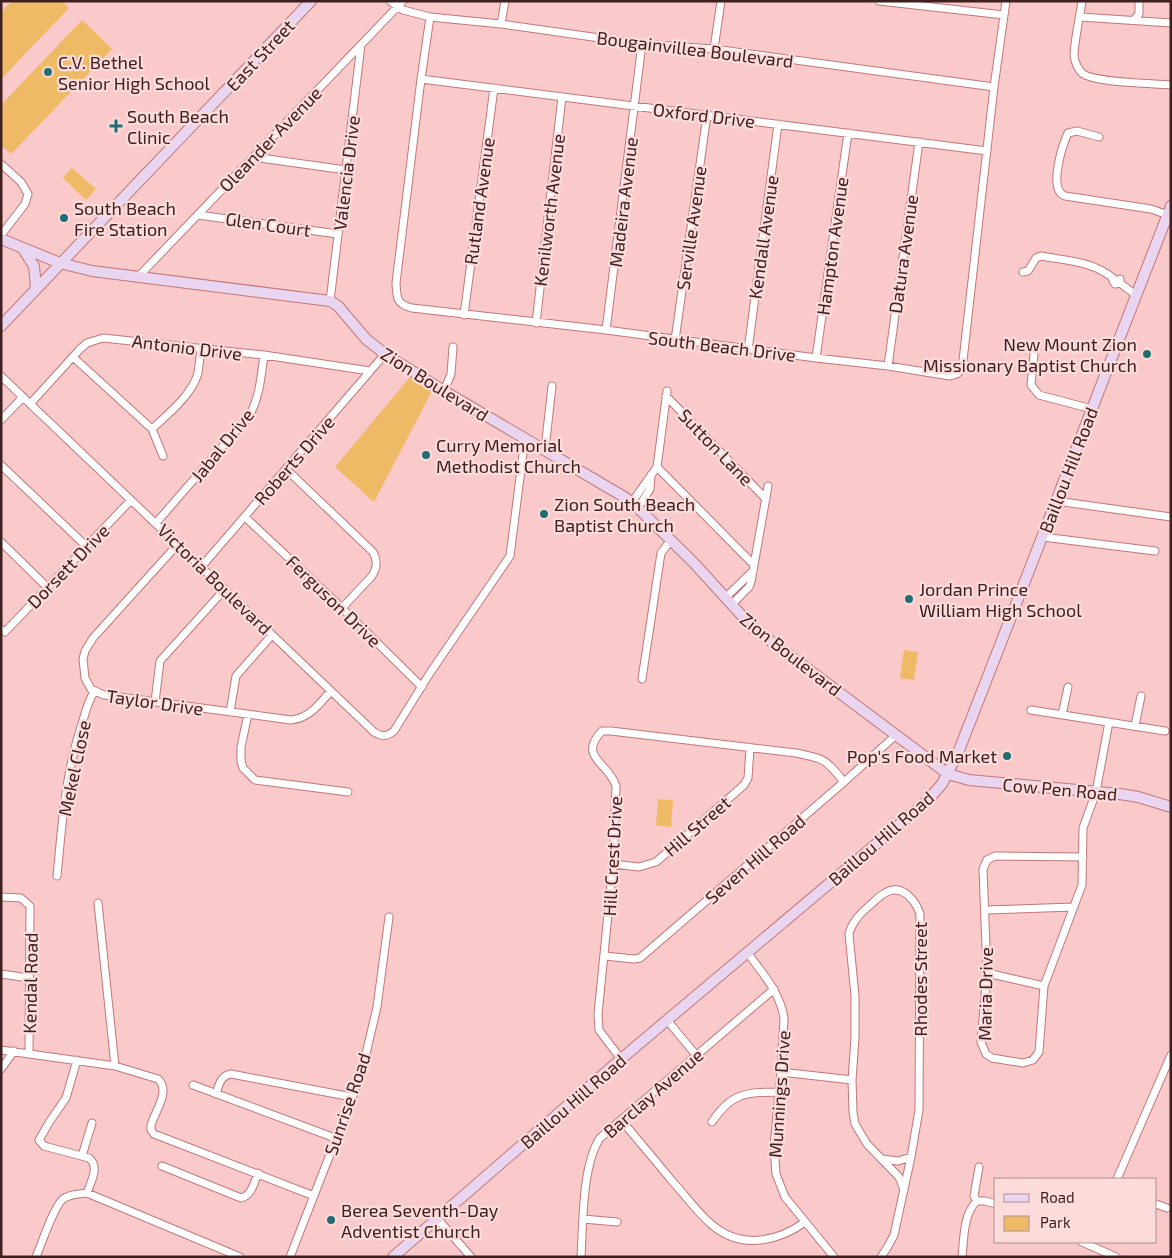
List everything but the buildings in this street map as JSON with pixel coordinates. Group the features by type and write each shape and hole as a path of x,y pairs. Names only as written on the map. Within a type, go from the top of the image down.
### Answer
{"main road":[{"name":"East Street","path":"1,326 311,1"},
{"name":"Baillou Hill Road","path":"393,1257 621,1059 926,802 938,789 948,774 962,744 1170,213"},
{"path":"1,237 22,248 60,263 92,271 330,301"},
{"path":"22,248 34,266 36,289"},
{"name":"Zion Boulevard","path":"330,301 343,310 366,338 385,354 444,391 620,494 635,505 671,540 752,626 768,640 948,774"},
{"name":"Cow Pen Road","path":"948,774 969,780 1138,797 1171,807"}],"street":[{"name":"Bougainvillea Boulevard","path":"390,1 400,4 414,13 430,16 642,44 714,49 994,87"},
{"path":"500,24 505,1"},
{"path":"714,49 721,1"},
{"path":"879,1 934,4 1004,15"},
{"name":"South Beach Drive","path":"430,16 396,283 396,295 403,306 888,366 950,376 957,374 962,369 994,87 1006,1"},
{"path":"1082,1 1074,56 1077,67 1082,74 1110,81 1171,85"},
{"path":"1134,20 1139,14 1140,1"},
{"name":"Oleander Avenue","path":"138,277 400,4"},
{"path":"1080,17 1171,23"},
{"name":"Madeira Avenue","path":"606,330 642,44"},
{"name":"Valencia Drive","path":"330,301 361,45"},
{"name":"Oxford Drive","path":"421,79 987,150"},
{"name":"Rutland Avenue","path":"464,314 494,88"},
{"name":"Kenilworth Avenue","path":"536,323 562,97"},
{"name":"Serville Avenue","path":"675,340 707,115"},
{"name":"Kendall Avenue","path":"748,350 778,124"},
{"path":"1099,137 1077,131 1068,133 1062,145 1057,176 1057,189 1059,193 1065,196 1170,213"},
{"name":"Hampton Avenue","path":"816,358 848,133"},
{"name":"Datura Avenue","path":"888,366 918,142"},
{"path":"253,157 346,170"},
{"path":"1,164 23,185 28,196 23,207 1,237"},
{"name":"Glen Court","path":"198,214 338,234"},
{"path":"1023,272 1028,271 1036,258 1041,256 1093,265 1105,271 1136,296"},
{"name":"Antonio Drive","path":"30,404 87,343 103,338 264,355 370,371"},
{"path":"444,391 451,374 453,347"},
{"path":"152,429 182,398 194,382 201,349"},
{"name":"Roberts Drive","path":"202,566 385,354"},
{"path":"1034,354 1031,385 1039,396 1092,409"},
{"name":"Jabal Drive","path":"156,523 256,406 264,355"},
{"path":"73,357 152,429 163,456"},
{"name":"Victoria Boulevard","path":"1,376 374,732 381,736 388,735 394,731 422,687"},
{"path":"545,450 552,386"},
{"name":"Sutton Lane","path":"657,467 667,394 766,499"},
{"path":"1,420 23,397"},
{"path":"422,687 510,556 525,438"},
{"path":"1,465 86,546"},
{"path":"635,505 657,467 754,568 728,601"},
{"path":"286,469 373,552 376,558 377,564 372,576 342,608"},
{"name":"Sutton Lane","path":"754,568 768,486"},
{"name":"Dorsett Drive","path":"3,630 48,588 131,500"},
{"path":"1056,501 1171,517"},
{"name":"Ferguson Drive","path":"246,517 422,687"},
{"path":"1043,536 1155,551"},
{"path":"642,678 661,553 671,540"},
{"path":"1,542 48,588"},
{"name":"Taylor Drive","path":"178,544 93,638 85,651 83,659 85,678 88,686 94,692 104,695 230,712 298,719 311,713 331,691"},
{"path":"155,702 160,661 225,589"},
{"path":"230,712 236,676 272,635"},
{"path":"1062,715 1068,686"},
{"name":"Mekel Close","path":"57,876 65,792 78,735 90,698 94,692"},
{"path":"1135,726 1141,696"},
{"path":"1031,710 1165,731"},
{"path":"248,714 241,747 241,761 243,768 255,780 348,792"},
{"name":"Maria Drive","path":"1083,857 994,856 987,860 983,869 987,974 981,1042 986,1054 992,1058 1023,1064 1033,1060 1039,1052 1044,986 1082,885 1083,857 1083,828 1096,792 1109,722"},
{"name":"Hill Crest Drive","path":"621,1059 599,1030 598,1014 613,864 616,786 613,778 596,761 592,747 596,738 602,731 796,753 826,761 844,782"},
{"name":"Seven Hill Road","path":"605,956 640,958 896,735"},
{"name":"Hill Street","path":"613,864 640,867 656,862 744,785 748,778 750,749"},
{"name":"Rhodes Street","path":"881,1257 894,1235 904,1190 911,1157 917,1125 920,1090 921,922 919,910 914,900 906,893 898,890 890,891 879,897 857,918 850,930 848,940 855,996 856,1030 852,1080 855,1124 867,1144 899,1178 904,1190"},
{"name":"Kendal Road","path":"1,897 21,898 30,906 29,1053"},
{"path":"98,903 115,1066"},
{"path":"986,910 1074,907"},
{"name":"Sunrise Road","path":"290,1257 361,1075 377,1007 389,917"},
{"name":"Munnings Drive","path":"747,952 774,989 781,1002 784,1024 774,1151 776,1174 785,1197 834,1257"},
{"path":"1,974 29,978"},
{"path":"987,974 1044,986"},
{"name":"Barclay Avenue","path":"581,1257 588,1172 592,1151 603,1135 774,989"},
{"path":"667,1020 696,1055"},
{"path":"1,1050 115,1066 155,1077 162,1083 162,1098 151,1125 151,1130 154,1134 314,1196"},
{"path":"1,1069 14,1052"},
{"path":"1117,1178 1171,1055"},
{"path":"77,1060 66,1098 39,1140 44,1146 90,1159 95,1168 86,1193"},
{"path":"781,1072 852,1080"},
{"path":"216,1094 223,1077 231,1074 352,1097"},
{"path":"193,1085 336,1138"},
{"path":"712,1122 723,1107 735,1097 754,1092 779,1092"},
{"path":"621,1120 699,1212 719,1230 735,1238 762,1241 785,1234 805,1222"},
{"path":"82,1156 92,1123"},
{"path":"881,1159 898,1161 911,1157"},
{"path":"162,1166 241,1198 248,1196 258,1173"},
{"path":"977,1201 974,1196 979,1167"},
{"path":"36,1257 52,1216 61,1201 68,1196 86,1193 240,1257"},
{"path":"962,1257 970,1209 977,1201 994,1203"},
{"path":"1157,1204 1167,1208"},
{"path":"437,1218 471,1257"},
{"path":"583,1219 617,1222"},
{"path":"1084,1243 1116,1257"}],"green space":[{"path":"12,1 62,1 69,8 1,79 1,12"},
{"path":"82,20 112,49 11,154 1,145 1,105"},
{"path":"72,168 96,189 86,200 63,178"},
{"path":"410,377 432,391 374,502 335,467"},
{"path":"904,650 918,652 914,680 900,678"},
{"path":"658,799 673,800 671,827 656,825"}],"place":[{"name":"C.V. Bethel Senior High School","path":"48,72"},
{"name":"South Beach Clinic","path":"116,126"},
{"name":"South Beach Fire Station","path":"64,218"},
{"name":"New Mount Zion Missionary Baptist Church","path":"1147,354"},
{"name":"Curry Memorial Methodist Church","path":"426,455"},
{"name":"Zion South Beach Baptist Church","path":"544,514"},
{"name":"Jordan Prince William High School","path":"909,599"},
{"name":"Pop's Food Market","path":"1007,756"},
{"name":"Berea Seventh-Day Adventist Church","path":"331,1220"}]}
